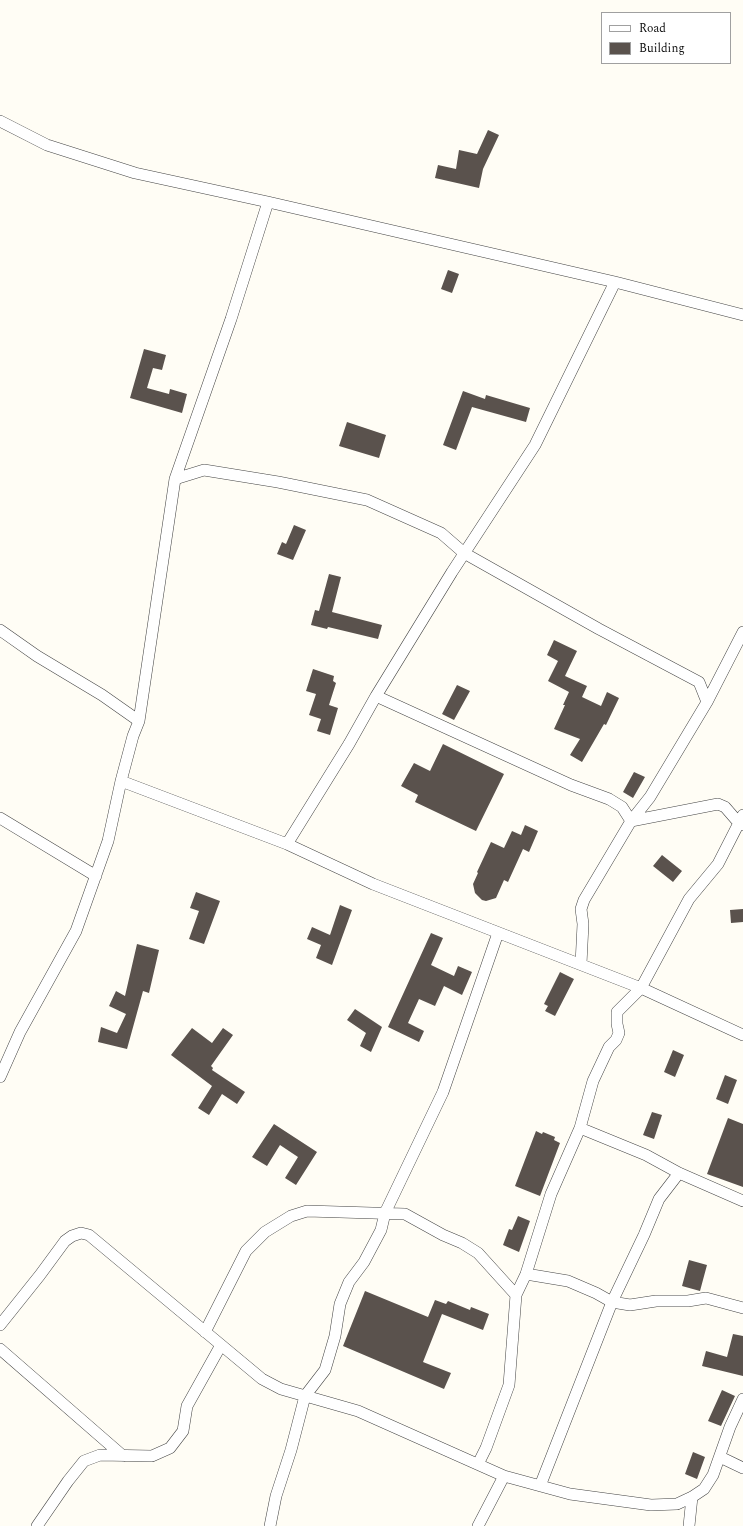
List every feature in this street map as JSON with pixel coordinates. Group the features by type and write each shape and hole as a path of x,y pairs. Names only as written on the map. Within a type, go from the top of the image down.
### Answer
{"street":[{"path":"0,121 47,145 135,173 615,282 743,315"},
{"path":"0,1077 20,1032 76,931 108,841 121,781 133,736 139,721 175,479 231,319 268,202"},
{"path":"286,844 349,744 376,696 464,553 535,445 615,282"},
{"path":"175,479 204,470 278,482 367,500 441,533 464,553 599,629 699,682 707,702"},
{"path":"0,630 37,656 102,694 139,721"},
{"path":"581,964 581,909 631,821 650,797 707,702 743,632"},
{"path":"376,696 571,785 609,799 622,807 631,821"},
{"path":"121,781 286,844 373,884 641,988 743,1035"},
{"path":"478,1464 486,1448 509,1385 516,1295 526,1274 551,1194 580,1128 593,1081 609,1047 616,1040 619,1033 617,1012 641,988 689,900 718,864 741,821 725,807 718,804 631,821"},
{"path":"0,818 96,876"},
{"path":"270,1526 276,1496 291,1450 305,1396 325,1370 335,1336 340,1304 349,1282 364,1262 381,1230 385,1213 443,1092 498,933"},
{"path":"580,1128 646,1155 679,1173 743,1201"},
{"path":"540,1486 612,1302 659,1200 679,1173"},
{"path":"205,1332 246,1251 265,1232 291,1216 307,1211 405,1214 443,1236 462,1243 478,1253 516,1295"},
{"path":"0,1325 65,1241 72,1236 81,1233 89,1235 262,1379 281,1389 358,1411 504,1476 570,1494 651,1505 677,1504 704,1489 713,1475 730,1427 743,1399"},
{"path":"526,1274 568,1281 596,1293 612,1302 630,1305 656,1301 688,1301 706,1298 743,1308"},
{"path":"37,1526 68,1481 84,1461 100,1455 152,1456 170,1448 183,1430 187,1406 221,1345"},
{"path":"0,1349 123,1456"},
{"path":"720,1457 743,1468"},
{"path":"478,1526 504,1476"},
{"path":"689,1526 692,1497"}],"building":[{"path":"488,130 499,135 483,169 479,188 435,178 438,165 456,169 459,150 477,154"},
{"path":"448,270 459,274 452,293 441,289"},
{"path":"144,349 166,355 162,370 153,368 147,388 169,394 170,389 187,394 182,413 130,398"},
{"path":"463,391 485,399 486,395 530,408 526,422 472,407 456,450 443,445"},
{"path":"347,422 386,435 379,458 339,446"},
{"path":"294,525 306,530 293,560 277,554 282,542 286,544"},
{"path":"329,574 341,577 332,612 382,625 378,639 328,627 327,629 311,625 315,610 319,611"},
{"path":"554,640 577,651 565,676 587,686 582,697 601,706 607,692 619,698 606,725 604,724 582,762 570,755 580,739 554,729 569,692 548,681 558,661 547,655"},
{"path":"313,669 334,676 333,681 336,683 329,705 338,708 330,735 317,731 321,719 309,715 316,694 306,691"},
{"path":"457,685 470,691 454,720 442,714"},
{"path":"443,744 504,774 476,831 415,802 418,795 401,786 414,763 430,771"},
{"path":"634,772 645,777 633,798 623,792"},
{"path":"525,825 538,831 529,852 523,849 508,882 504,880 496,898 486,901 482,900 475,893 473,884 491,842 504,848 512,831 521,835"},
{"path":"662,855 682,871 673,882 653,866"},
{"path":"196,892 220,901 204,944 189,939 199,911 190,908"},
{"path":"340,905 352,910 332,965 316,958 321,945 307,939 312,927 330,935"},
{"path":"743,909 743,922 731,923 730,910"},
{"path":"431,933 443,938 431,965 454,976 458,966 472,972 462,995 444,986 435,1006 419,999 408,1023 424,1031 419,1042 388,1027"},
{"path":"137,944 159,950 149,993 143,991 127,1049 98,1042 101,1027 117,1033 126,1014 109,1006 116,991 125,996"},
{"path":"560,972 574,979 555,1016 545,1011 548,1006 544,1004"},
{"path":"355,1009 382,1027 371,1052 360,1046 366,1033 347,1020"},
{"path":"192,1028 212,1043 223,1028 233,1035 211,1066 213,1068 212,1070 245,1092 237,1104 222,1094 209,1115 198,1108 212,1086 171,1055"},
{"path":"673,1050 684,1055 675,1077 664,1072"},
{"path":"725,1075 737,1080 728,1104 716,1099"},
{"path":"652,1112 662,1115 654,1139 643,1135"},
{"path":"728,1118 743,1124 743,1187 707,1174"},
{"path":"274,1124 317,1152 296,1185 285,1178 298,1157 280,1145 267,1166 252,1157"},
{"path":"536,1131 555,1137 554,1140 560,1143 540,1196 515,1186"},
{"path":"518,1216 530,1221 519,1252 503,1245 509,1229 512,1230"},
{"path":"689,1260 707,1265 700,1291 682,1286"},
{"path":"365,1291 428,1317 435,1300 446,1304 448,1301 470,1310 471,1307 489,1314 483,1330 442,1314 423,1362 451,1373 444,1389 343,1346"},
{"path":"733,1334 743,1336 743,1376 702,1366 706,1351 727,1357"},
{"path":"722,1390 735,1396 721,1426 708,1421"},
{"path":"693,1452 705,1457 697,1479 685,1474"}]}
